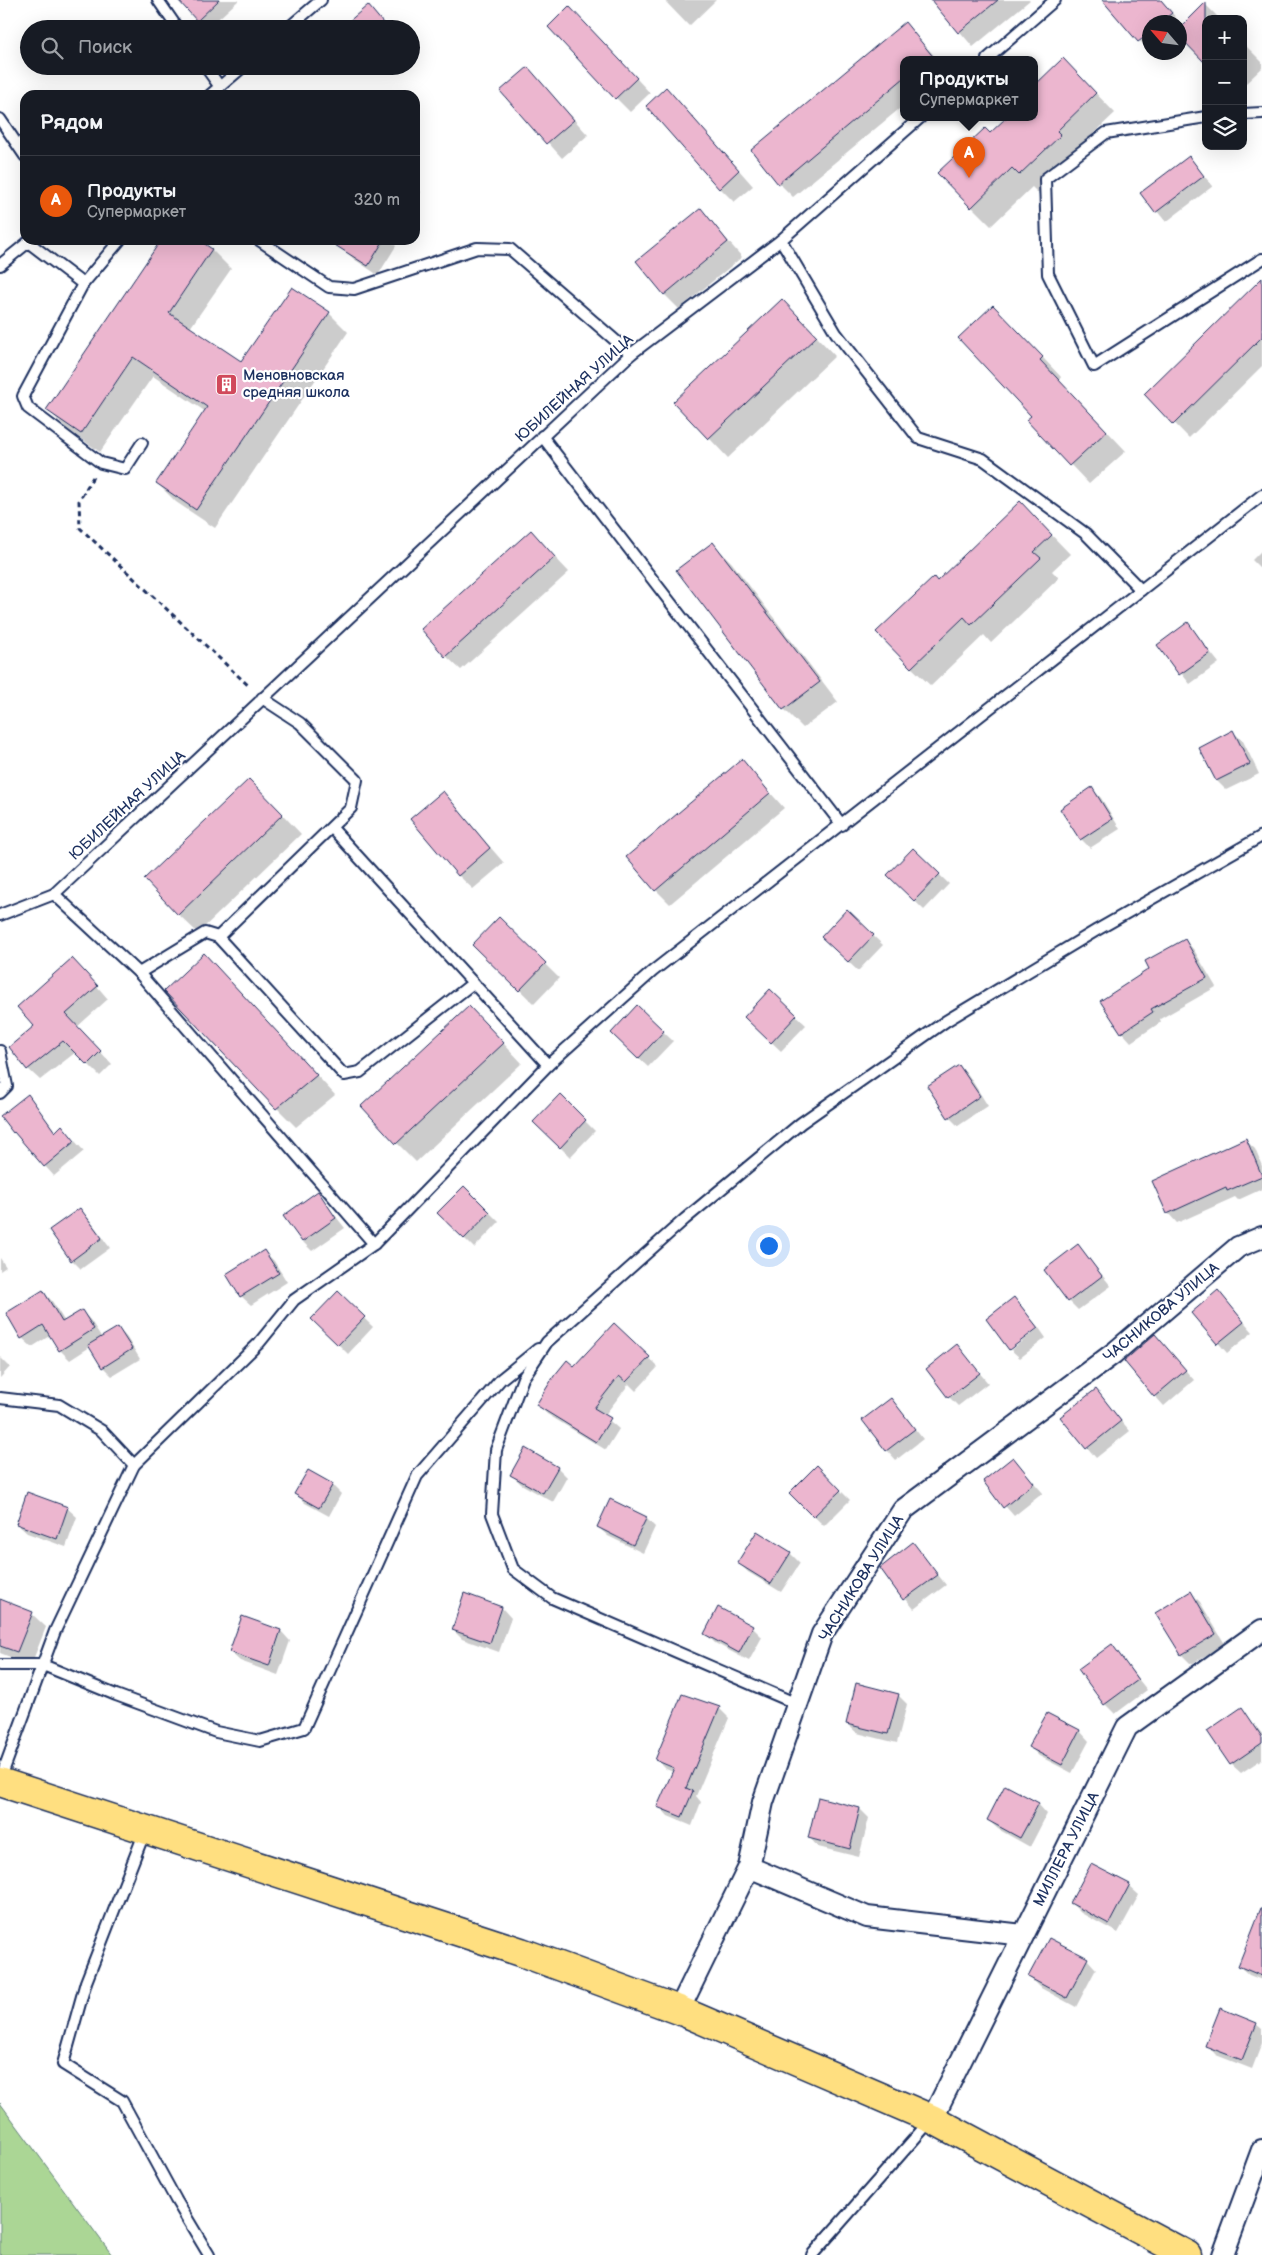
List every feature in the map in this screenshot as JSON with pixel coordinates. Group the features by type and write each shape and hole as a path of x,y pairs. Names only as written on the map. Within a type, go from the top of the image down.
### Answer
{"highway":[{"path":"0,1782 521,1952 679,2010 932,2119 1187,2255"}],"street":[{"name":"ЧАСНИКОВА УЛИЦА","path":"679,2010 749,1867 763,1802 822,1634 903,1510 1114,1352 1238,1247 1262,1236"},
{"name":"МИЛЛЕРА УЛИЦА","path":"932,2119 1127,1728 1262,1630"},
{"path":"749,1867 867,1916 1023,1935"},
{"path":"1223,2255 1262,2150"}],"lane":[{"path":"158,0 172,20"},
{"path":"298,20 321,0"},
{"path":"990,56 1055,0"},
{"path":"211,75 220,87"},
{"path":"216,90 234,75"},
{"path":"1247,114 1262,113"},
{"path":"1202,118 1106,133 1044,179 1048,274 1094,366 1262,259"},
{"path":"0,119 20,149"},
{"name":"ЮБИЛЕЙНАЯ УЛИЦА","path":"0,915 54,894 631,354 781,240 916,121"},
{"path":"781,240 836,333 918,438 983,459 1086,534 1141,590"},
{"path":"0,265 25,245"},
{"path":"35,245 83,284"},
{"path":"116,245 83,284 23,396 28,408 101,463 125,469 142,443"},
{"path":"266,245 329,287 354,289 477,248 510,249 631,354"},
{"path":"542,436 842,825"},
{"path":"0,1782 55,1631 134,1464 259,1344 294,1300 374,1244 548,1065 653,971 1262,495"},
{"path":"218,936 351,808 357,780 300,722 262,698"},
{"path":"332,828 548,1065"},
{"path":"0,1665 43,1665 116,1695 216,1732 260,1741 304,1728 417,1476 501,1379 547,1342 685,1219 801,1123 946,1021 1097,930 1262,836"},
{"path":"54,894 139,973 374,1244"},
{"path":"139,973 205,933 218,936 344,1075 360,1072 473,983"},
{"path":"0,1051 7,1086 0,1093"},
{"path":"547,1342 523,1378 496,1450 492,1514 513,1569 552,1598 797,1704"},
{"path":"0,1398 59,1405 102,1431 134,1464"},
{"path":"145,1830 86,1982 63,2064 122,2101 208,2255"},
{"path":"812,2255 932,2119"}],"path":[{"path":"101,463 79,502 80,528 262,698"}],"green space":[{"path":"0,2103 112,2255 0,2255"}],"building":[{"path":"178,0 219,0 198,20"},
{"path":"931,0 998,0 958,33"},
{"path":"1102,0 1161,0 1172,13 1170,15 1142,15 1142,39 1138,42"},
{"path":"1206,2 1206,15 1202,15 1202,60 1187,44 1187,21"},
{"path":"368,5 380,20 350,20"},
{"path":"569,6 637,78 615,99 548,27"},
{"path":"905,22 933,56 900,56 900,81 778,184 751,150"},
{"path":"1063,58 1096,93 1057,131 1061,135 1019,175 1012,168 971,208 937,173 985,128 990,133 1003,121 1038,121 1038,82"},
{"path":"528,67 574,120 546,144 500,91"},
{"path":"666,87 739,170 719,189 646,106"},
{"path":"1189,156 1204,176 1155,213 1140,193"},
{"path":"701,208 728,242 664,295 636,261"},
{"name":"Меновновская средняя школа","path":"158,245 206,245 212,249 169,313 241,361 292,287 330,312 196,510 156,483 207,407 133,357 81,434 46,410"},
{"path":"335,245 381,245 368,266"},
{"path":"1262,278 1262,337 1173,425 1144,394"},
{"path":"782,299 817,336 708,439 673,402"},
{"path":"993,305 1043,357 1040,360 1107,431 1069,466 1026,420 1031,416 958,338"},
{"path":"1020,501 1052,535 1034,552 1041,558 971,625 964,617 911,668 876,632 934,577 937,581"},
{"path":"531,530 555,557 445,657 421,629"},
{"path":"713,542 820,682 783,710 676,570"},
{"path":"1188,622 1210,653 1179,675 1157,645"},
{"path":"1233,730 1250,764 1216,781 1199,748"},
{"path":"742,759 770,793 655,891 626,857"},
{"path":"249,779 283,814 178,915 144,879"},
{"path":"1092,787 1112,819 1080,840 1060,809"},
{"path":"443,791 490,848 458,876 410,819"},
{"path":"913,848 940,874 914,901 887,875"},
{"path":"847,909 874,935 848,962 821,937"},
{"path":"499,917 546,963 519,991 472,945"},
{"path":"1185,939 1207,978 1151,1009 1153,1012 1121,1033 1100,1001 1149,969 1145,961"},
{"path":"204,953 317,1075 276,1109 164,991"},
{"path":"72,958 98,986 66,1014 101,1051 87,1065 63,1041 27,1070 9,1047 34,1026 17,1007"},
{"path":"770,989 797,1015 771,1043 744,1017"},
{"path":"637,1005 664,1031 638,1059 611,1033"},
{"path":"469,1006 504,1043 396,1144 361,1106"},
{"path":"959,1065 980,1096 948,1118 927,1086"},
{"path":"28,1094 55,1132 62,1125 75,1141 44,1167 0,1116"},
{"path":"560,1094 586,1120 560,1148 533,1122"},
{"path":"1246,1138 1262,1176 1227,1191 1226,1187 1167,1214 1152,1181"},
{"path":"464,1186 490,1212 464,1239 437,1213"},
{"path":"318,1191 336,1218 302,1242 283,1216"},
{"path":"80,1208 102,1238 71,1261 49,1230"},
{"path":"1078,1244 1102,1276 1068,1302 1044,1270"},
{"path":"264,1250 279,1273 240,1297 226,1274"},
{"path":"43,1290 62,1322 82,1310 94,1329 59,1351 43,1325 21,1339 6,1313"},
{"path":"1218,1290 1244,1322 1217,1344 1191,1313"},
{"path":"338,1291 365,1317 338,1345 311,1319"},
{"path":"1014,1297 1038,1328 1009,1350 986,1319"},
{"path":"614,1323 650,1357 626,1382 619,1376 594,1408 611,1418 596,1442 536,1405 554,1376 567,1360 574,1366"},
{"path":"118,1327 132,1349 102,1368 88,1345"},
{"path":"1155,1334 1186,1370 1154,1397 1124,1361"},
{"path":"957,1344 980,1373 948,1398 926,1369"},
{"path":"1096,1389 1121,1421 1086,1449 1060,1417"},
{"path":"891,1398 915,1429 886,1451 862,1420"},
{"path":"525,1448 558,1467 543,1493 510,1475"},
{"path":"1013,1457 1034,1483 1003,1508 983,1481"},
{"path":"817,1465 841,1490 813,1517 789,1493"},
{"path":"308,1470 333,1484 319,1508 294,1494"},
{"path":"27,1492 68,1507 57,1539 16,1524"},
{"path":"610,1499 647,1517 633,1545 597,1527"},
{"path":"757,1531 791,1552 771,1584 737,1563"},
{"path":"913,1542 938,1575 903,1600 880,1568"},
{"path":"1191,1591 1216,1634 1181,1655 1155,1613"},
{"path":"464,1593 502,1607 490,1643 452,1630"},
{"path":"0,1599 33,1612 17,1652 0,1646"},
{"path":"718,1607 753,1626 739,1653 704,1634"},
{"path":"242,1616 281,1630 269,1666 229,1652"},
{"path":"1112,1644 1138,1680 1104,1705 1078,1669"},
{"path":"856,1683 899,1694 888,1734 846,1724"},
{"path":"682,1694 720,1707 686,1788 693,1791 682,1817 657,1807 674,1768 655,1760"},
{"path":"1242,1707 1262,1737 1262,1743 1230,1765 1207,1731"},
{"path":"1047,1713 1080,1730 1062,1765 1028,1747"},
{"path":"1005,1785 1039,1803 1020,1838 987,1820"},
{"path":"818,1797 860,1808 850,1849 808,1838"},
{"path":"1091,1864 1130,1884 1109,1924 1070,1903"},
{"path":"1262,1908 1262,1976 1238,1966"},
{"path":"1049,1938 1088,1958 1067,1998 1028,1977"},
{"path":"1220,2008 1257,2023 1242,2060 1205,2046"}],"place":[{"name":"Продукты","path":"969,178"},
{"name":"Меновновская средняя школа","path":"227,384"}]}
